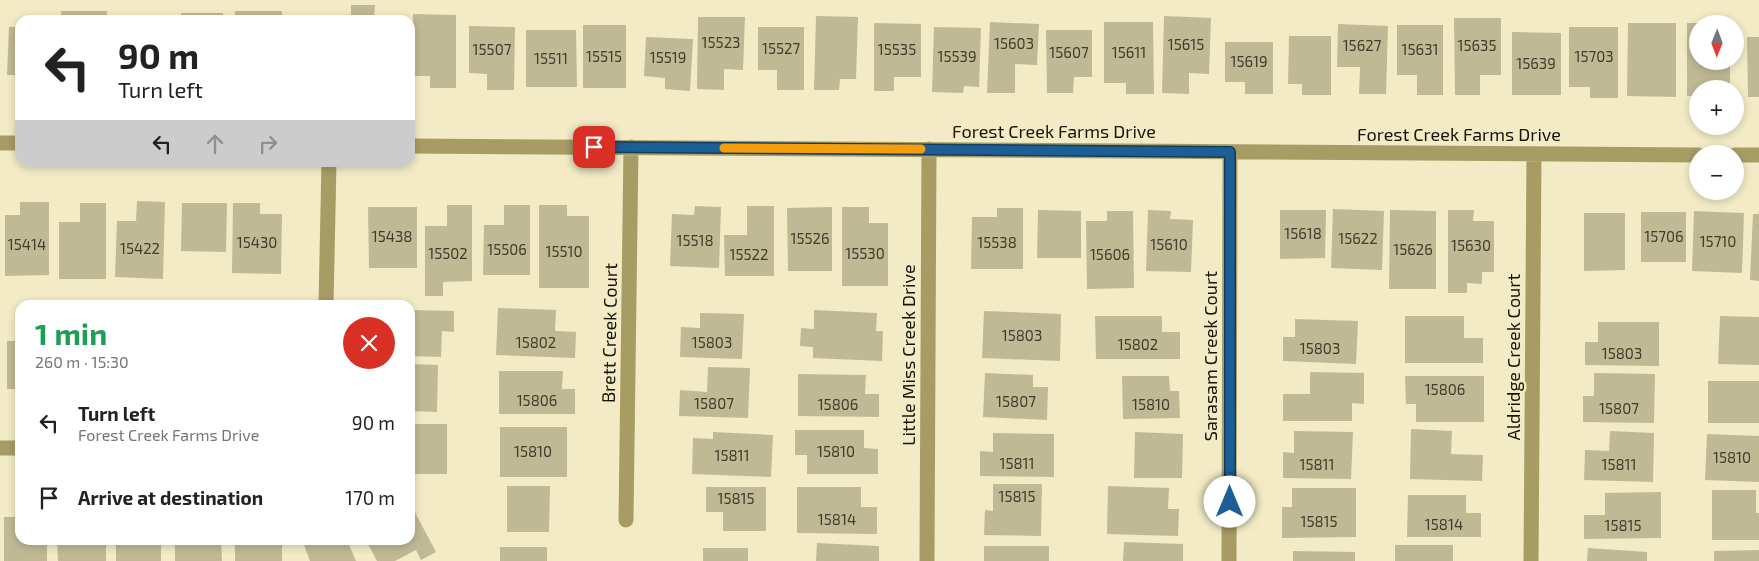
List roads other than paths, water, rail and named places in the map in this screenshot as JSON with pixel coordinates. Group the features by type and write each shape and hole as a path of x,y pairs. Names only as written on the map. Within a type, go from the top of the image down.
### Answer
{"street":[{"path":"0,143 15,143"},
{"name":"Forest Creek Farms Drive","path":"415,146 1689,155"},
{"name":"Brett Creek Court","path":"626,520 631,147"},
{"name":"Little Miss Creek Drive","path":"927,561 930,149"},
{"name":"Sarasam Creek Court","path":"1229,561 1230,152"},
{"name":"Aldridge Creek Court","path":"1532,561 1534,154"},
{"path":"1744,155 1759,156"},
{"path":"326,300 328,167"},
{"path":"0,448 15,448"}]}
